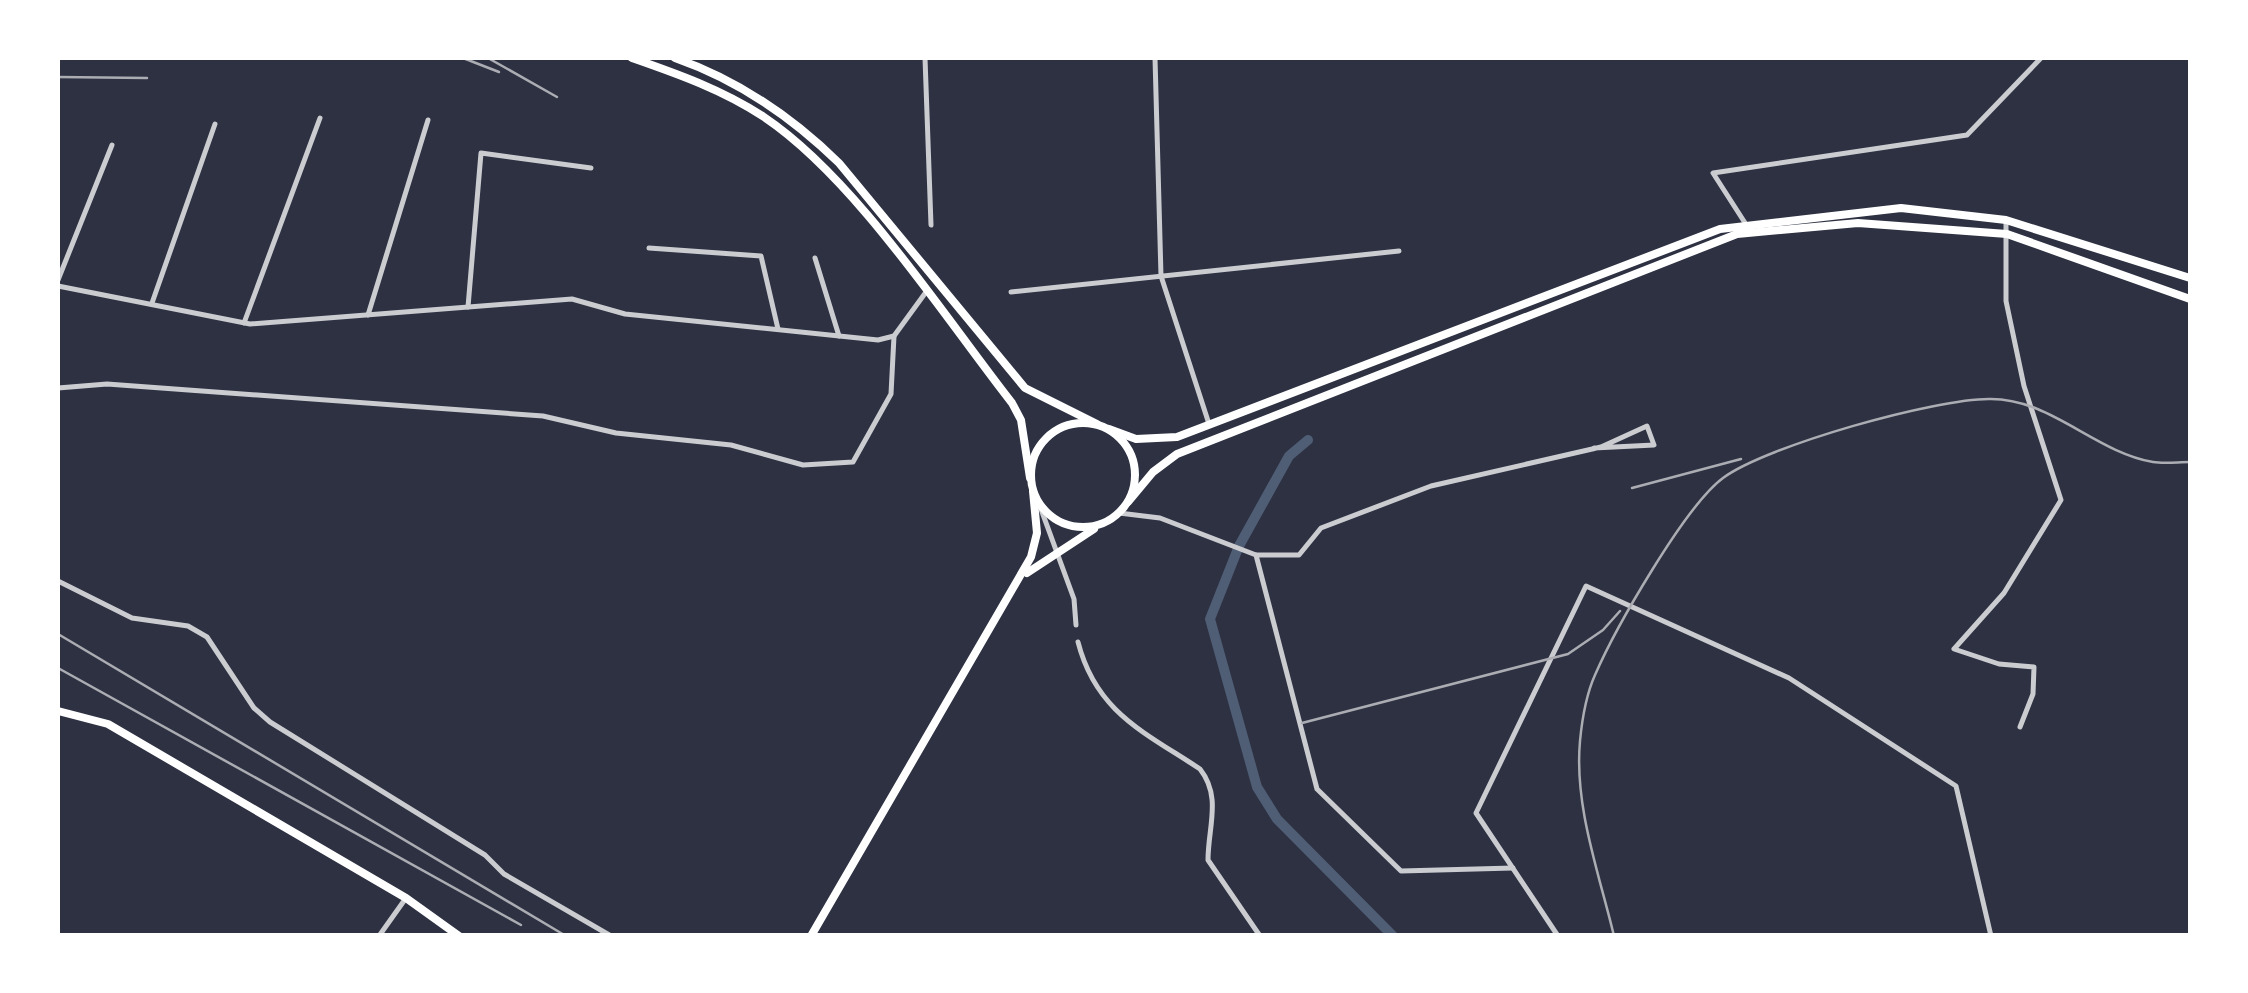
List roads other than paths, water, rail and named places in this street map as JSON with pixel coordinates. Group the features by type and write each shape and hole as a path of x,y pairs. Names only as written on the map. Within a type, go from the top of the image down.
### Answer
{"main road":[{"path":"632,58 724,94 801,146 838,183 926,292 1021,420 1036,533 1017,584 811,936"},
{"path":"675,58 765,100 810,135 839,163 1002,364 1043,401 1136,439 1157,440 1210,424 1720,229 1901,208 2006,220 2190,278"},
{"path":"1017,584 1034,564 1119,513 1152,472 1178,454 1737,234 1858,223 2006,234 2190,299"},
{"path":"990,374 1002,364"},
{"path":"1030,478 1033,458 1043,440 1058,428 1078,422 1097,424"},
{"path":"1109,429 1124,442 1134,461 1135,482 1128,502"},
{"path":"1033,491 1054,519 1071,526 1106,522"},
{"path":"58,711 108,724 406,898 459,936"}],"street":[{"path":"926,58 931,225"},
{"path":"1156,58 1161,276 1210,424"},
{"path":"1747,226 1713,173 1967,135 2041,58"},
{"path":"244,323 320,118"},
{"path":"368,314 428,120"},
{"path":"152,303 216,124"},
{"path":"112,145 58,283 244,323 572,299 625,314 878,340 894,336"},
{"path":"468,307 481,153 591,168"},
{"path":"2006,220 2006,301 2024,386 2061,500 2004,593 1954,649 2000,664 2034,667 2033,694 2020,727"},
{"path":"649,248 761,256 778,329"},
{"path":"1011,292 1400,251"},
{"path":"815,258 840,336"},
{"path":"58,388 107,384 543,416 616,433 731,445 803,465 853,462 891,394 894,336 926,292"},
{"path":"1119,513 1160,518 1256,556 1299,555 1322,528 1431,486 1594,448 1647,426 1654,445 1594,448"},
{"path":"1038,500 1074,599 1076,626"},
{"path":"1256,556 1317,790 1402,871 1513,868"},
{"path":"58,581 132,618 188,626 207,637 254,708 270,722 484,855 504,874 611,936"},
{"path":"1558,936 1476,813 1586,586 1789,678 1956,786 1991,936"},
{"path":"1078,642 1090,681 1121,718 1200,769 1208,780 1215,796 1208,860 1260,936"},
{"path":"379,936 406,898"}],"waterway":[{"path":"1308,440 1289,456 1239,546 1210,619 1257,787 1277,819 1393,936"}],"railway":[{"path":"463,58 499,72"},
{"path":"488,58 557,97"},
{"path":"58,77 147,78"},
{"path":"1614,936 1581,790 1580,741 1587,699 1605,654 1652,570 1690,514 1723,478 1775,452 1852,426 1932,406 1991,399 2033,407 2132,456 2157,463 2190,462"},
{"path":"1632,488 1741,459"},
{"path":"1302,723 1568,654 1603,630 1620,611"},
{"path":"58,634 566,936"},
{"path":"58,668 521,925"}]}
